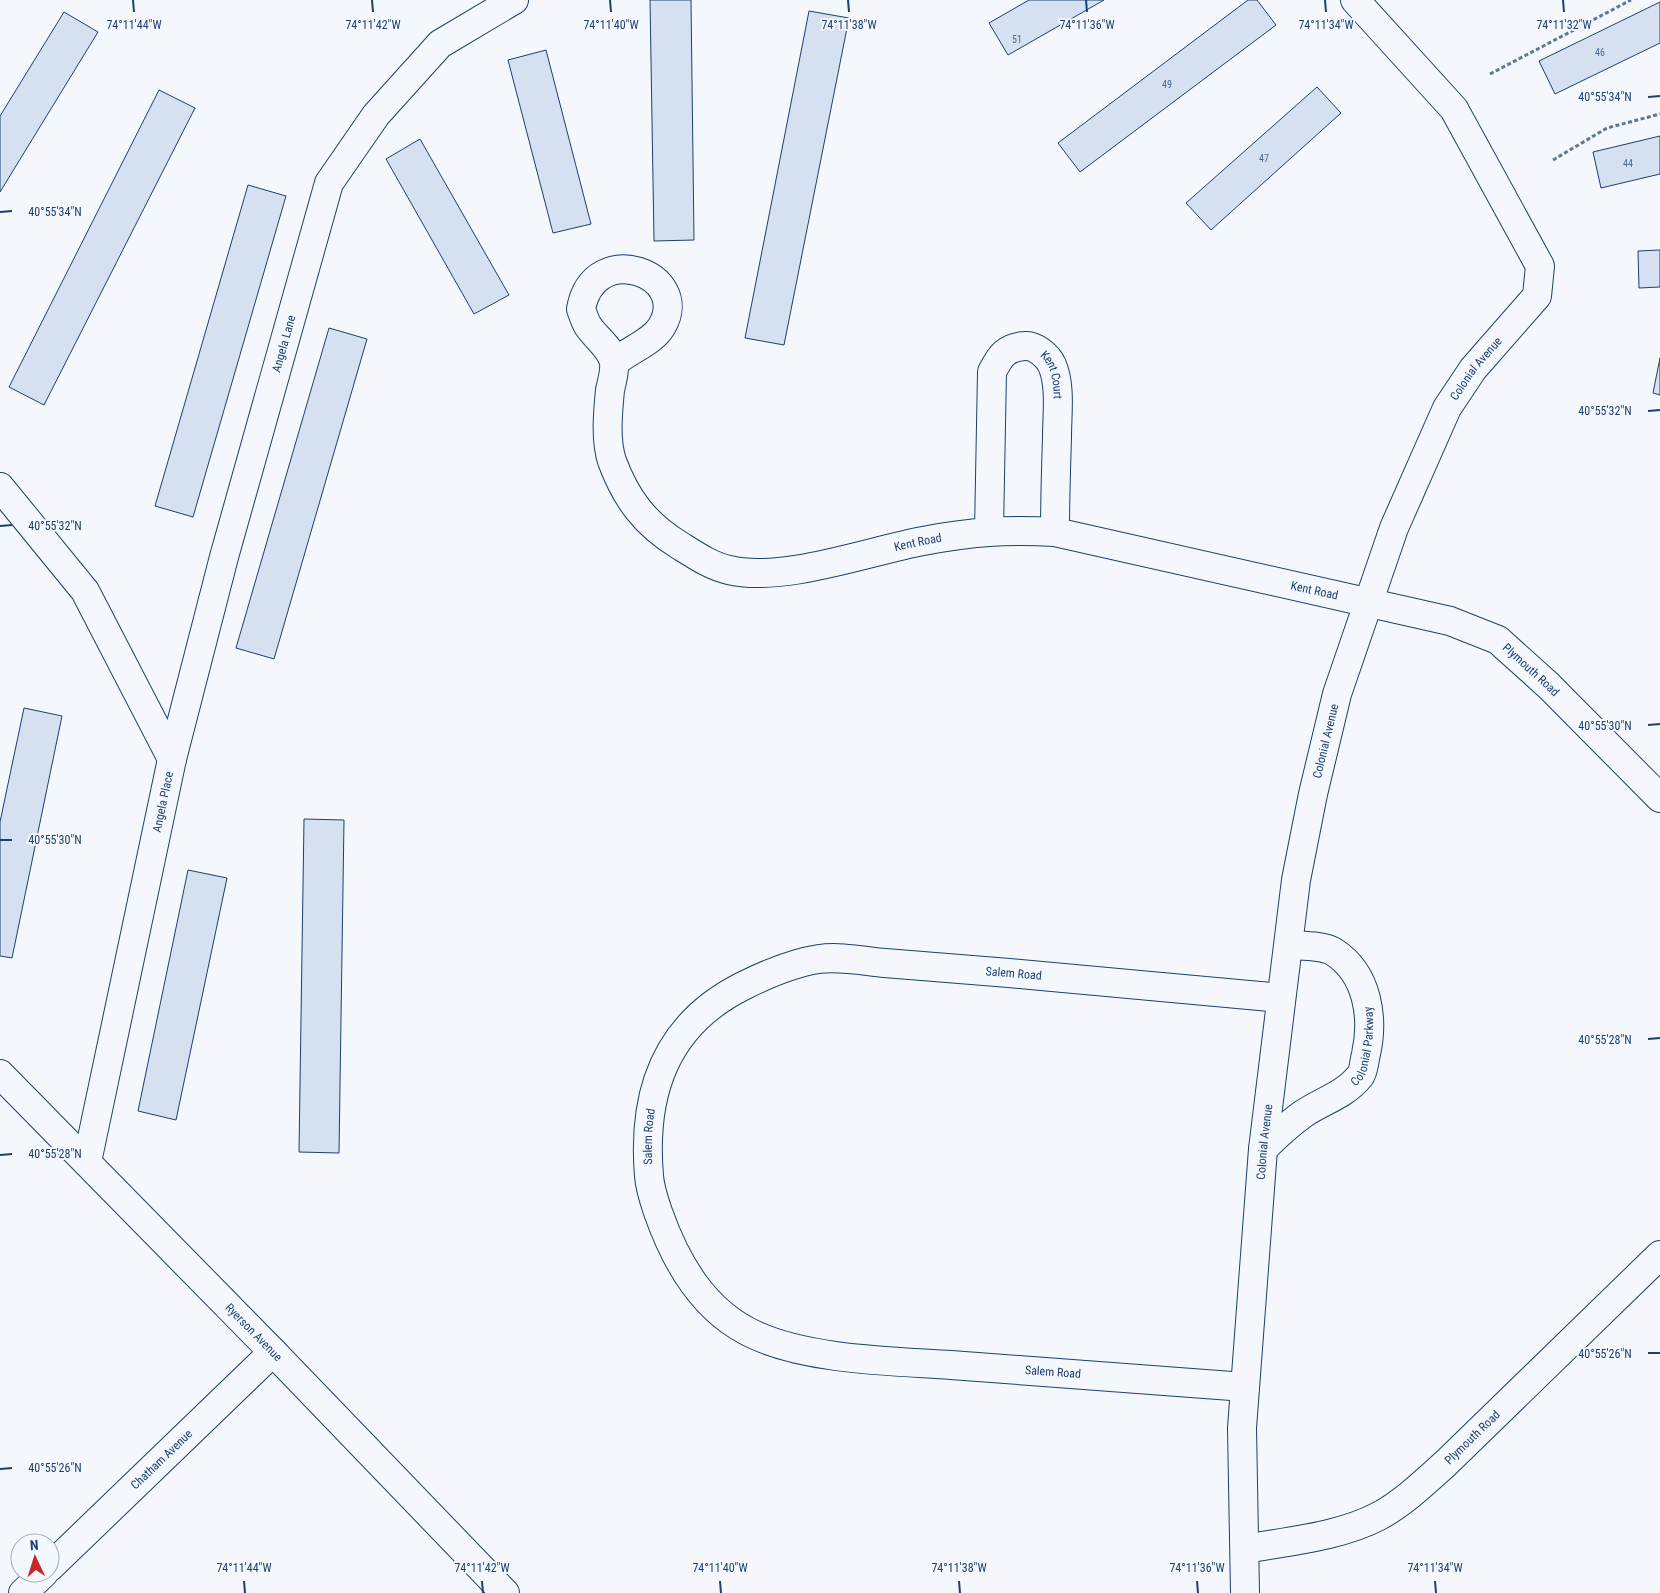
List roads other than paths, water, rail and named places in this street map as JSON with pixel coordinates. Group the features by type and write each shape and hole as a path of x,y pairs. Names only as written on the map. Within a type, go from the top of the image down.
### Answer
{"street":[{"name":"Angela Lane","path":"172,759 224,557 329,183 376,115 440,44 514,0"},
{"name":"Colonial Avenue","path":"1246,1593 1242,1428 1263,1149 1296,880 1313,794 1337,694 1366,603 1394,528 1446,408 1473,369 1537,296 1540,266 1454,109 1355,0"},
{"name":"Kent Court","path":"989,531 992,372 1001,355 1010,348 1028,346 1037,350 1051,363 1055,376 1057,412 1055,532"},
{"name":"Kent Road","path":"614,363 609,403 609,441 612,460 630,500 643,518 660,534 705,561 730,570 762,572 797,570 922,541 989,531 1055,532 1366,603"},
{"name":"Angela Place","path":"0,487 85,591 172,759 87,1162"},
{"name":"Plymouth Road","path":"1366,603 1450,621 1498,640 1549,686 1660,798"},
{"name":"Colonial Parkway","path":"1263,1149 1286,1127 1305,1113 1336,1096 1361,1075 1369,1040 1370,1010 1361,984 1346,964 1333,951 1289,945"},
{"name":"Salem Road","path":"1245,1387 848,1357 775,1343 754,1334 715,1308 696,1288 679,1262 666,1236 650,1187 646,1142 651,1105 658,1078 681,1035 698,1017 719,998 769,972 820,959 1051,977 1281,998"},
{"name":"Ryerson Avenue","path":"0,1074 273,1352 505,1593"},
{"name":"Plymouth Road","path":"1245,1549 1333,1532 1379,1516 1407,1497 1445,1464 1660,1255"},
{"name":"Chatham Avenue","path":"60,1557 273,1352"},
{"path":"23,1593 34,1583"}]}
